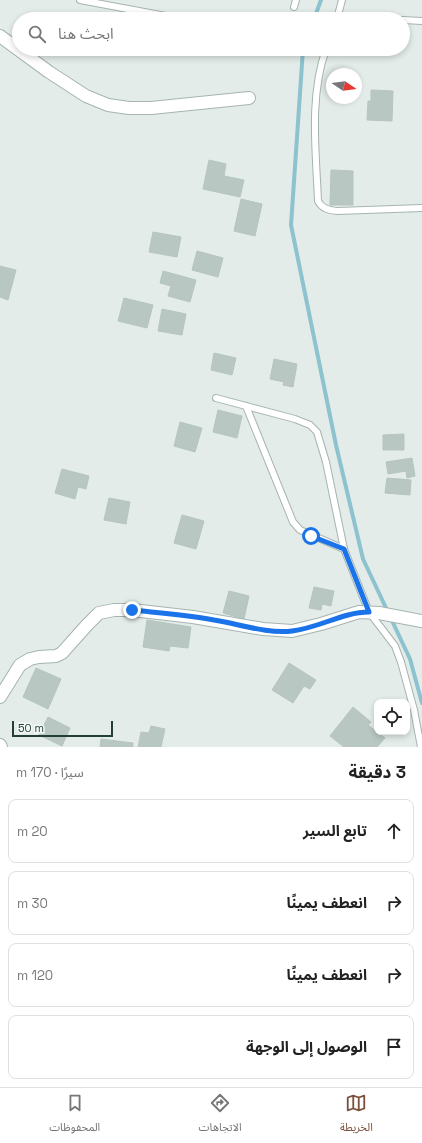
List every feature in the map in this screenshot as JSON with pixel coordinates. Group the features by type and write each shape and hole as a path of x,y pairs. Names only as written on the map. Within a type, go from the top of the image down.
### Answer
{"street":[{"path":"0,36 12,45"},
{"path":"27,56 86,96 108,105 129,108 151,108 249,98"},
{"path":"0,697 20,665 30,659 56,656 62,653 99,613 114,610 132,610 178,615 262,629 292,631 359,612 374,612 419,620"}],"lane":[{"path":"80,0 144,12"},
{"path":"294,7 296,0"},
{"path":"339,12 342,0"},
{"path":"410,20 422,21"},
{"path":"324,56 318,86 316,116 318,201 325,208 337,211 422,208"},
{"path":"216,398 301,421 317,432 326,462 344,549 374,612 398,651 414,710 421,747"},
{"path":"246,406 293,522 300,530 344,549"}],"building":[{"path":"371,90 393,91 392,121 367,120 368,101 371,101"},
{"path":"209,160 226,164 224,176 244,180 240,197 203,189"},
{"path":"331,170 353,171 353,205 330,205"},
{"path":"241,199 262,204 255,236 234,231"},
{"path":"153,232 181,237 177,257 149,252"},
{"path":"197,251 223,258 218,277 192,270"},
{"path":"0,266 16,270 8,300 0,297"},
{"path":"163,271 196,280 190,302 168,296 171,286 160,283"},
{"path":"124,298 153,305 147,328 118,321"},
{"path":"162,309 186,314 182,335 158,331"},
{"path":"214,353 236,358 232,375 211,370"},
{"path":"274,359 297,364 293,387 283,385 284,382 270,379"},
{"path":"218,410 242,416 237,438 213,432"},
{"path":"180,422 202,428 195,452 174,446"},
{"path":"404,434 404,450 383,450 383,435"},
{"path":"412,458 415,476 407,478 406,471 388,474 386,462"},
{"path":"62,469 89,476 86,489 78,487 75,499 55,493"},
{"path":"387,478 411,480 410,495 385,493"},
{"path":"109,498 130,502 126,524 104,520"},
{"path":"182,515 204,521 196,549 174,543"},
{"path":"314,587 334,591 331,606 322,604 321,610 309,608"},
{"path":"229,591 249,596 244,619 223,613"},
{"path":"147,620 191,627 188,648 170,646 169,651 143,647"},
{"path":"289,663 316,680 310,689 304,686 293,703 272,690"},
{"path":"36,668 61,679 48,709 23,697"},
{"path":"353,707 371,722 368,725 374,730 374,735 381,735 385,738 377,747 344,747 330,736"},
{"path":"48,717 70,728 62,746 39,735"},
{"path":"151,726 165,729 161,747 138,747 141,732 149,733"},
{"path":"101,739 133,743 133,747 100,747"}],"waterway":[{"path":"317,12 321,0"},
{"path":"303,56 291,225 336,445 363,559 410,659 422,703"}],"route":[{"path":"132,610 215,620 262,629 292,631 359,612 369,612 344,549 311,536"}]}
